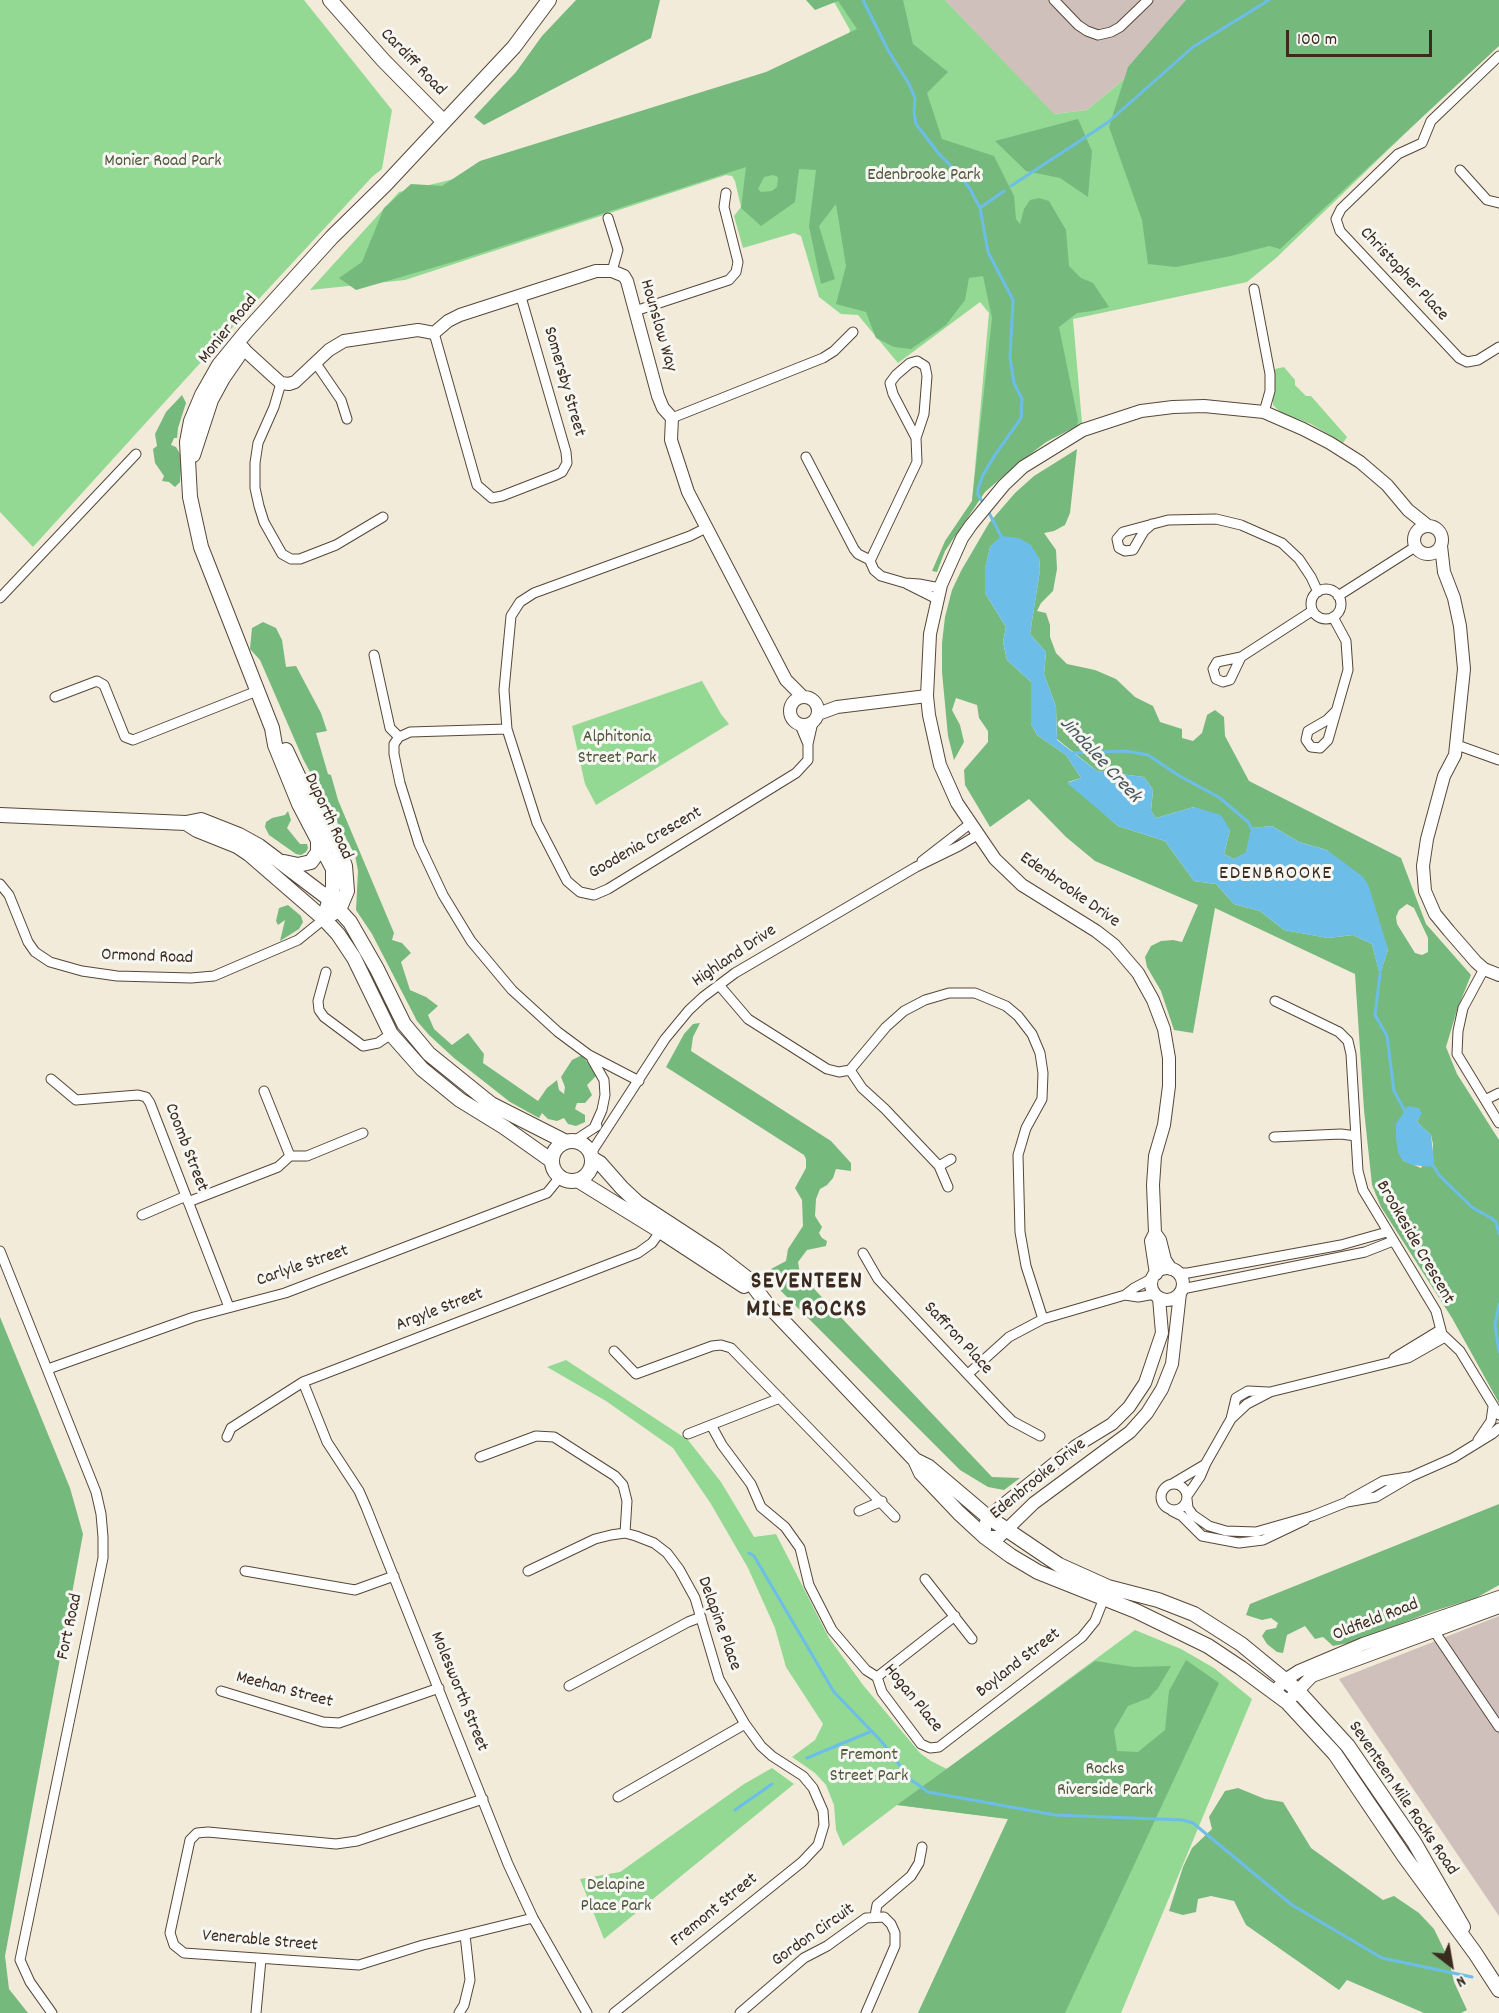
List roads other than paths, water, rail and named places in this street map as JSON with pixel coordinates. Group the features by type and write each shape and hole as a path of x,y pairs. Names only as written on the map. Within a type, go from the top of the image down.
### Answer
{"main road":[{"name":"Cardiff Road","path":"330,0 383,60 444,122"},
{"name":"Monier Road","path":"189,472 187,442 191,422 202,395 219,365 240,346 332,237 386,184 514,47 549,0"},
{"name":"Duporth Road","path":"189,472 190,497 201,547 272,728 275,745 299,804 333,869 333,887 324,919"},
{"name":"Duporth Road","path":"272,728 284,743 309,799 339,850 345,866 348,886 339,910"},
{"path":"0,815 186,823 201,820 222,827 249,841 282,862 329,899 339,910 365,945 404,1024 421,1046 491,1104 570,1141 585,1144 592,1156 589,1172 579,1180 567,1181 560,1177 553,1168 552,1161 556,1149 570,1141"},
{"path":"186,823 197,830 237,846 249,854 324,919 338,934 354,958 391,1034 422,1069 449,1092 552,1161"},
{"path":"282,862 298,865 311,862 318,852 318,839"},
{"path":"324,919 339,910"},
{"name":"Seventeen Mile Rocks Road","path":"592,1156 663,1226 767,1304 915,1461 929,1482 985,1537 1038,1572 1106,1593 1158,1600 1194,1614 1241,1644 1297,1690 1348,1746 1386,1800 1458,1915 1475,1953"},
{"name":"Seventeen Mile Rocks Road","path":"579,1180 663,1226"},
{"name":"Seventeen Mile Rocks Road","path":"915,1461 929,1467 988,1516 1059,1565 1106,1593 1208,1646 1287,1702 1335,1754 1499,1990"}],"street":[{"path":"1054,0 1078,25 1098,35 1120,27 1148,0"},
{"name":"Christopher Place","path":"1499,56 1432,119 1422,143 1398,154 1341,208 1336,219 1340,231 1459,358 1467,362 1478,360 1499,347"},
{"path":"1460,170 1487,200 1499,203"},
{"path":"635,311 729,279 735,272 738,262 724,207 726,193"},
{"path":"608,218 618,250 612,271"},
{"name":"Hounslow Way","path":"434,333 448,321 460,315 596,272 612,271 624,276 658,396 663,408 672,418 671,440 688,492 786,680 791,717 812,716"},
{"path":"1254,289 1270,374 1270,391 1263,412"},
{"name":"Somersby Street","path":"434,333 477,485 492,498 556,475 562,472 567,463 566,452 522,297"},
{"path":"240,346 281,383 289,384 295,382 329,350 344,341 418,330 434,333"},
{"path":"672,418 823,358 834,351 853,332"},
{"path":"870,560 916,466 918,455 916,438 895,400 890,383 910,363 917,361 925,366 927,376 924,414 916,438"},
{"path":"315,362 341,400 347,419"},
{"path":"281,383 274,407 258,443 255,488 264,522 282,554 291,559 300,559 336,544 383,517"},
{"name":"Edenbrooke Drive","path":"1154,1276 1151,1241 1155,1233 1155,1156 1164,1125 1169,1086 1164,1029 1153,1000 1138,973 1114,945 1096,931 1022,885 995,859 957,803 940,765 927,696 930,634 939,593 962,538 980,512 1023,467 1082,430 1141,411 1185,406 1263,412 1303,429 1346,452 1382,480 1408,510 1428,526"},
{"path":"0,598 136,454"},
{"path":"806,457 858,554 870,560 879,575 939,593"},
{"name":"Edenbrooke Drive","path":"1408,510 1415,533"},
{"path":"1152,524 1168,520 1216,519 1263,533 1282,543 1298,558 1318,592"},
{"path":"1444,572 1429,555 1421,553 1415,547 1415,533 1423,527 1435,528 1440,533 1444,572 1457,609 1463,648 1462,697 1457,745 1444,776 1427,839 1423,866 1425,891 1435,914 1484,969 1499,975"},
{"name":"Goodenia Crescent","path":"706,528 690,536 534,593 520,602 511,616 504,690 507,729 537,823 567,881 580,892 594,894 608,889 796,773 808,760 812,716"},
{"path":"1429,555 1441,546"},
{"path":"1338,596 1415,547"},
{"path":"1333,617 1321,618 1312,611 1311,600 1318,592 1327,590 1338,596"},
{"path":"1333,617 1340,607 1338,596"},
{"path":"1241,657 1312,611"},
{"path":"1333,617 1345,638 1348,662 1336,711"},
{"path":"374,655 390,728 399,737"},
{"name":"Hounslow Way","path":"786,680 803,697"},
{"path":"55,697 97,681 104,685 125,737 134,740 256,691"},
{"path":"791,705 796,699 803,697 812,716 837,707 927,696"},
{"path":"507,729 410,732 399,737 394,744 394,754 400,783 419,844 443,895 471,941 512,990 558,1032 589,1055 639,1081"},
{"path":"1457,745 1499,760"},
{"name":"Highland Drive","path":"916,867 971,823"},
{"name":"Highland Drive","path":"592,1156 613,1118 665,1039 689,1010 719,985 754,961 916,867 979,834"},
{"name":"Ormond Road","path":"0,884 9,894 28,942 35,952 50,962 82,971 117,976 191,978 214,976 298,940 324,919"},
{"path":"1484,969 1463,1008 1458,1031 1457,1054 1499,1123"},
{"path":"326,972 318,1001 319,1010 324,1017 363,1046 378,1043 391,1034"},
{"path":"719,985 748,1019 828,1069 839,1072 850,1070 886,1027 904,1011 925,1000 949,993 975,993 1006,1006 1018,1016 1032,1034 1040,1053 1043,1073 1042,1099 1026,1128 1018,1155 1020,1232 1026,1266 1043,1319"},
{"name":"Brookeside Crescent","path":"1275,1001 1340,1032 1347,1041 1351,1054 1360,1180 1365,1194 1436,1311 1442,1334 1460,1351 1499,1415"},
{"path":"589,1055 599,1067 606,1095 594,1128"},
{"path":"850,1070 861,1088 885,1108 939,1166 948,1187"},
{"name":"Coomb Street","path":"51,1079 76,1100 138,1095 146,1097 229,1307"},
{"path":"264,1091 290,1156"},
{"path":"1485,1100 1499,1093"},
{"name":"Highland Drive","path":"570,1141 613,1118"},
{"path":"142,1215 278,1167 290,1156 307,1156 363,1133"},
{"path":"1274,1137 1341,1134 1356,1136"},
{"path":"939,1166 951,1159"},
{"name":"Carlyle Street","path":"48,1369 194,1317 285,1293 547,1193 560,1177"},
{"name":"Argyle Street","path":"227,1437 231,1428 303,1382 638,1253 652,1244 663,1226"},
{"path":"1125,1296 1163,1269 1188,1273 1341,1245 1387,1232"},
{"name":"Edenbrooke Drive","path":"1155,1233 1160,1240 1165,1260 1175,1271"},
{"path":"968,1374 1009,1337 1043,1319 1125,1296 1157,1296 1172,1299 1181,1291 1365,1252 1393,1241"},
{"name":"Fort Road","path":"0,1251 96,1491 103,1537 103,1558 20,1960 30,1982 52,2013"},
{"name":"Saffron Place","path":"863,1253 878,1279 1012,1421 1040,1436"},
{"path":"1175,1271 1182,1281 1181,1291"},
{"path":"1154,1276 1152,1289 1157,1296"},
{"name":"Edenbrooke Drive","path":"1157,1296 1162,1333 1145,1383 1129,1407 1112,1424 1076,1446 988,1516 985,1537 999,1537 1034,1503 1130,1432 1147,1413 1162,1389 1172,1364 1181,1291"},
{"path":"1172,1511 1182,1508 1231,1419 1247,1404 1270,1392 1411,1357 1442,1334"},
{"path":"614,1352 636,1374 712,1346 721,1345 731,1348 895,1517"},
{"name":"Molesworth Street","path":"303,1382 327,1442 359,1491 508,1864 533,1918 587,2013"},
{"path":"688,1434 780,1398"},
{"path":"1469,1448 1491,1421 1493,1412 1491,1402"},
{"name":"Hogan Place","path":"711,1425 722,1445 751,1484 761,1508 785,1527 800,1548 809,1586 832,1630 866,1670 877,1677 882,1692 921,1744 930,1748"},
{"path":"1170,1485 1181,1486 1187,1497 1188,1508 1197,1520 1212,1528 1226,1531 1256,1532 1312,1516 1343,1504 1376,1497 1413,1475 1444,1463 1499,1428"},
{"path":"480,1458 536,1436 554,1437 615,1476 623,1485 627,1501 625,1533 595,1539 528,1571"},
{"path":"1206,1463 1163,1490 1160,1498 1163,1505 1181,1515 1202,1536 1239,1543 1263,1540 1298,1525 1312,1516"},
{"path":"860,1511 882,1502"},
{"name":"Delapine Place","path":"625,1533 654,1543 667,1553 679,1569 695,1598 720,1679 745,1724 761,1746 803,1776 813,1788 823,1811 824,1825"},
{"path":"246,1571 355,1590 394,1576"},
{"path":"925,1579 972,1639"},
{"name":"Boyland Street","path":"930,1748 939,1747 1082,1637 1095,1622 1106,1593"},
{"name":"Oldfield Road","path":"1287,1702 1312,1676 1384,1648 1499,1597"},
{"name":"Oldfield Road","path":"1274,1692 1285,1680 1299,1671 1356,1647 1499,1607"},
{"path":"877,1677 955,1616"},
{"path":"569,1686 701,1617"},
{"path":"1431,1626 1499,1727"},
{"name":"Meehan Street","path":"221,1691 324,1722 339,1723 439,1688"},
{"path":"618,1797 745,1724"},
{"name":"Venerable Street","path":"483,1799 357,1841 336,1844 208,1832 197,1833 190,1840 170,1933 174,1945 184,1953 359,1965 423,1945 533,1918"},
{"name":"Fremont Street","path":"614,2013 802,1862 818,1845 824,1825"},
{"path":"875,1916 877,1905 911,1876 919,1863 922,1847"},
{"name":"Gordon Circuit","path":"740,2013 804,1958 827,1946 866,1918 884,1917 891,1924 895,1933 895,1946 866,2013"},
{"path":"459,2013 464,2005 470,1980 465,1935"},
{"path":"256,2013 261,1959"}],"water":[{"path":"1001,536 1019,538 1031,545 1039,558 1040,570 1030,634 1046,652 1044,674 1056,707 1057,740 1097,771 1144,777 1153,790 1151,811 1156,818 1194,807 1221,815 1230,830 1224,854 1234,859 1246,852 1251,828 1272,826 1299,842 1327,850 1362,876 1368,884 1388,949 1380,976 1372,944 1353,935 1328,938 1284,930 1260,911 1234,904 1216,884 1194,881 1165,841 1118,826 1067,783 1081,778 1066,755 1037,735 1031,724 1031,682 1007,660 1003,642 1006,627 985,593 985,568 990,547"},
{"path":"1408,1106 1418,1108 1422,1113 1417,1122 1431,1135 1434,1161 1431,1167 1412,1165 1402,1160 1398,1152 1396,1124"}],"waterway":[{"name":"Jindalee Creek","path":"863,0 915,98 916,124 970,189 980,208 988,252 1013,300 1010,358 1014,383 1022,399 1021,418 983,475 978,495 984,504"},
{"path":"1011,186 1107,123 1193,47 1269,0"},
{"path":"980,208 1004,191"},
{"name":"Jindalee Creek","path":"987,509 1002,538"},
{"path":"1073,753 1126,751 1148,755 1220,798 1248,822 1253,831"},
{"name":"Jindalee Creek","path":"1380,974 1375,1015 1387,1036 1394,1091 1406,1113"},
{"name":"Jindalee Creek","path":"1431,1162 1439,1175 1473,1208 1496,1222 1499,1234"},
{"name":"Jindalee Creek","path":"1499,1304 1495,1325 1499,1352"},
{"path":"749,1553 754,1556 834,1692 882,1742 910,1779 928,1792 1055,1815 1183,1820 1193,1823 1292,1905 1382,1958 1472,1977"},
{"path":"807,1758 872,1731"},
{"path":"735,1810 772,1784"}],"district":[{"name":"EDENBROOKE","path":"1276,875"},
{"name":"SEVENTEEN MILE ROCKS","path":"807,1298"}],"park label":[{"name":"Monier Road Park","path":"163,163"},
{"name":"Edenbrooke Park","path":"924,177"},
{"name":"Alphitonia Street Park","path":"617,750"},
{"name":"Fremont Street Park","path":"869,1767"},
{"name":"Rocks Riverside Park","path":"1105,1781"},
{"name":"Delapine Place Park","path":"616,1897"}]}
